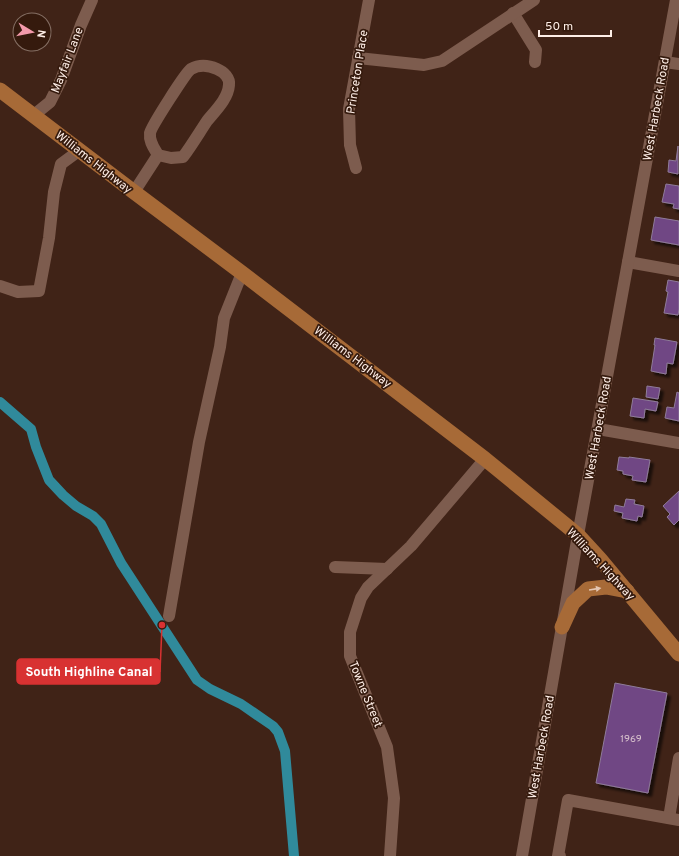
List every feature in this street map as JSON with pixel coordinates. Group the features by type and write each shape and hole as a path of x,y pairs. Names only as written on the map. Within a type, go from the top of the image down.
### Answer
{"main road":[{"name":"Williams Highway","path":"0,90 485,459 578,535 679,654"},
{"path":"562,627 572,603 588,589 606,587 627,591"}],"street":[{"name":"Mayfair Lane","path":"34,115 50,102 61,80 81,25 92,0"},
{"name":"Princeton Place","path":"356,168 350,145 350,109 369,0"},
{"path":"358,58 424,66 442,61 534,0"},
{"name":"West Harbeck Road","path":"522,856 578,535 675,1"},
{"path":"513,14 536,50 535,62"},
{"path":"665,62 679,64"},
{"path":"200,65 210,66 220,70 228,77 229,85 225,98 207,122 192,146 183,157 171,158 158,155 151,143 150,132 190,69 200,65"},
{"path":"0,286 18,292 39,291 49,238 54,192 61,164 80,150"},
{"path":"134,192 158,155"},
{"path":"628,262 679,271"},
{"path":"170,616 199,442 220,347 224,318 242,273"},
{"path":"598,429 679,443"},
{"name":"Towne Street","path":"390,856 394,798 387,747 350,656 350,632 360,598 368,587 411,546 485,459"},
{"path":"335,568 387,570"},
{"path":"560,856 558,856 568,800 674,819 679,758"}],"building":[{"path":"678,146 678,174 668,172 669,160 676,161"},
{"path":"666,184 679,186 679,209 673,208 674,204 662,202"},
{"path":"655,217 679,221 679,245 651,240"},
{"path":"668,280 679,282 678,315 664,313 668,292 666,291"},
{"path":"655,338 677,342 673,364 667,363 666,374 651,371"},
{"path":"647,386 660,388 658,399 646,397"},
{"path":"677,392 679,393 679,421 665,418 667,407 674,408"},
{"path":"633,398 658,402 656,411 645,409 644,418 630,416"},
{"path":"619,457 650,460 646,482 632,480 633,476 623,474 623,471 617,470"},
{"path":"679,491 679,520 674,525 667,517 670,514 663,506"},
{"path":"626,499 635,500 634,504 644,506 642,517 638,516 637,521 622,518 623,513 614,511 615,505 624,507"},
{"path":"615,683 667,693 648,793 596,783"}],"waterway":[{"path":"0,402 31,429 36,447 49,480 63,495 76,506 93,516 101,524 121,563 197,680 210,689 241,704 273,726 278,732 285,751 294,856"}],"place":[{"name":"South Highline Canal","path":"162,625"}]}
